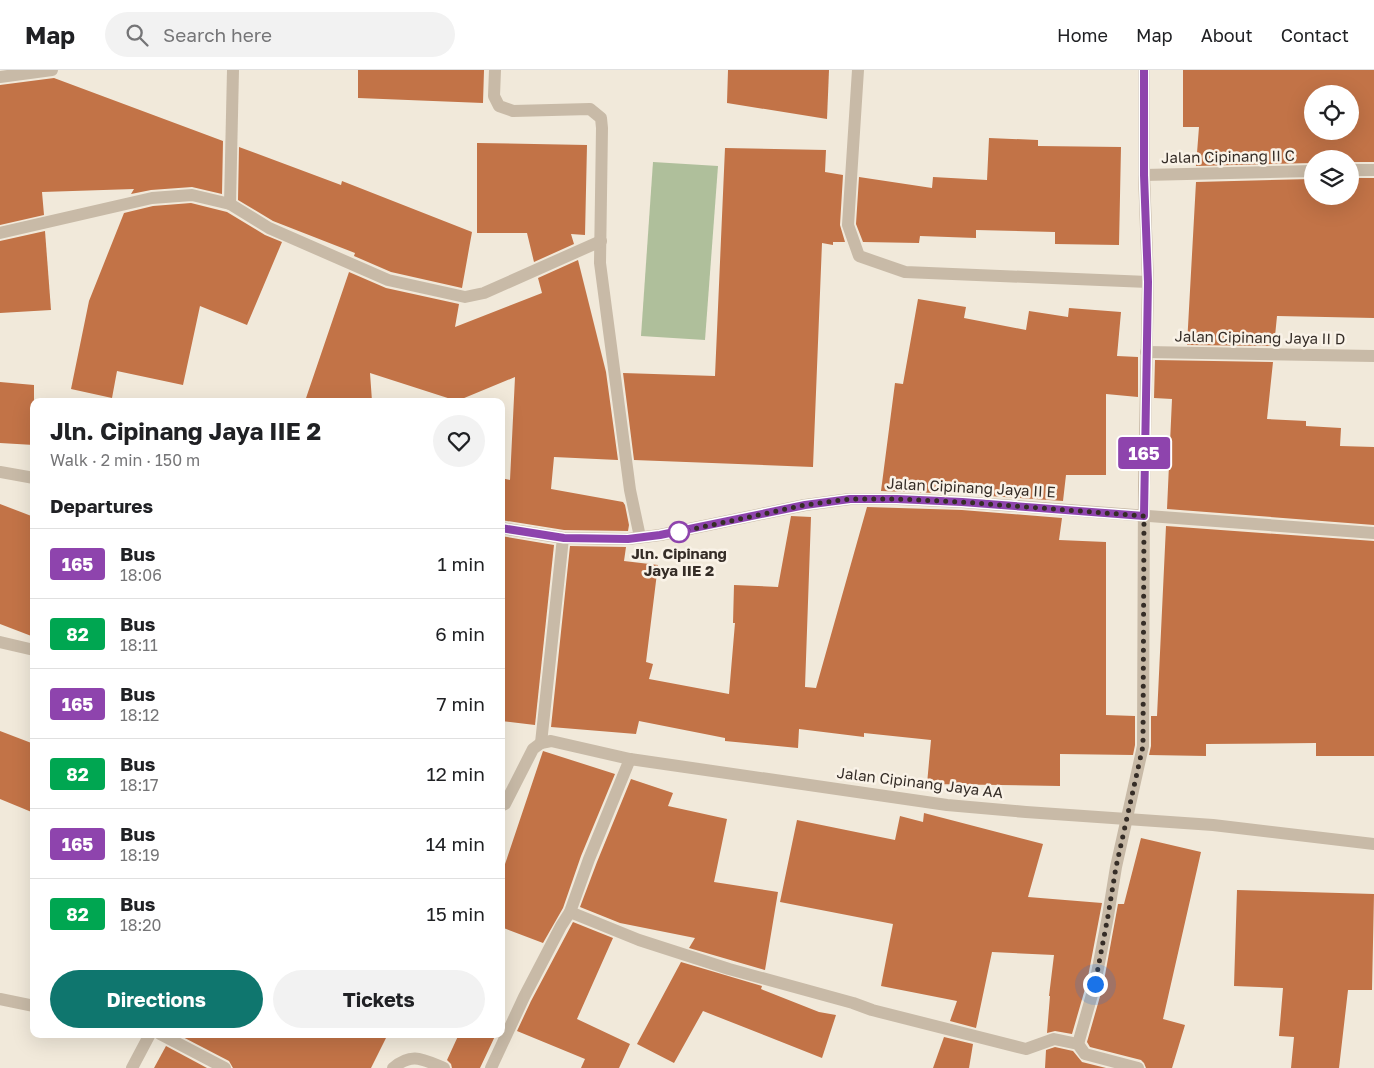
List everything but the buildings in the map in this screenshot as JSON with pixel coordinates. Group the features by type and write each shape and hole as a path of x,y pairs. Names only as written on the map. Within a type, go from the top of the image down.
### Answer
{"street":[{"path":"0,77 52,70"},
{"path":"230,204 233,70"},
{"path":"495,70 494,96 499,106 513,111 590,109 601,118 600,262 615,387 630,490 640,538"},
{"path":"858,70 848,225 859,256 906,272 1148,282"},
{"path":"1078,1044 1095,984 1126,819 1143,746 1148,282 1144,175 1144,70"},
{"path":"1359,170 1374,170"},
{"name":"Jalan Cipinang II C","path":"1144,175 1304,171"},
{"path":"0,233 152,198 192,195 230,204 268,228 388,280 465,297 484,293 601,241"},
{"name":"Jalan Cipinang Jaya II D","path":"1146,352 1374,356"},
{"path":"0,472 30,477"},
{"name":"Jalan Cipinang Jaya II E","path":"505,529 564,538 628,539 660,535 805,505 850,499 897,499 962,502 1374,533"},
{"path":"505,804 533,749 541,743 564,538"},
{"path":"0,642 30,649"},
{"name":"Jalan Cipinang Jaya AA","path":"541,743 551,742 630,758 947,805 1213,825 1374,844"},
{"path":"505,1038 524,997 570,912 630,758"},
{"path":"570,912 639,940 729,969 932,1025 1026,1049 1054,1039 1078,1044 1085,1054 1138,1068"},
{"path":"0,999 30,1005"},
{"path":"132,1068 148,1038"},
{"path":"168,1038 226,1068"},
{"path":"491,1068 505,1038"},
{"path":"392,1068 405,1059 419,1058 444,1068"}],"green space":[{"path":"653,162 718,166 705,340 641,336"}],"bus line":[{"name":"165","path":"505,529 564,538 628,539 660,535 805,505 850,499 962,502 1144,516 1148,282 1144,175 1144,70"}],"place":[{"name":"Jln. Cipinang Jaya IIE 2","path":"679,532"}],"route":[{"path":"679,532 805,505 850,499 962,502 1144,516 1143,746 1116,867 1095,984"}]}
